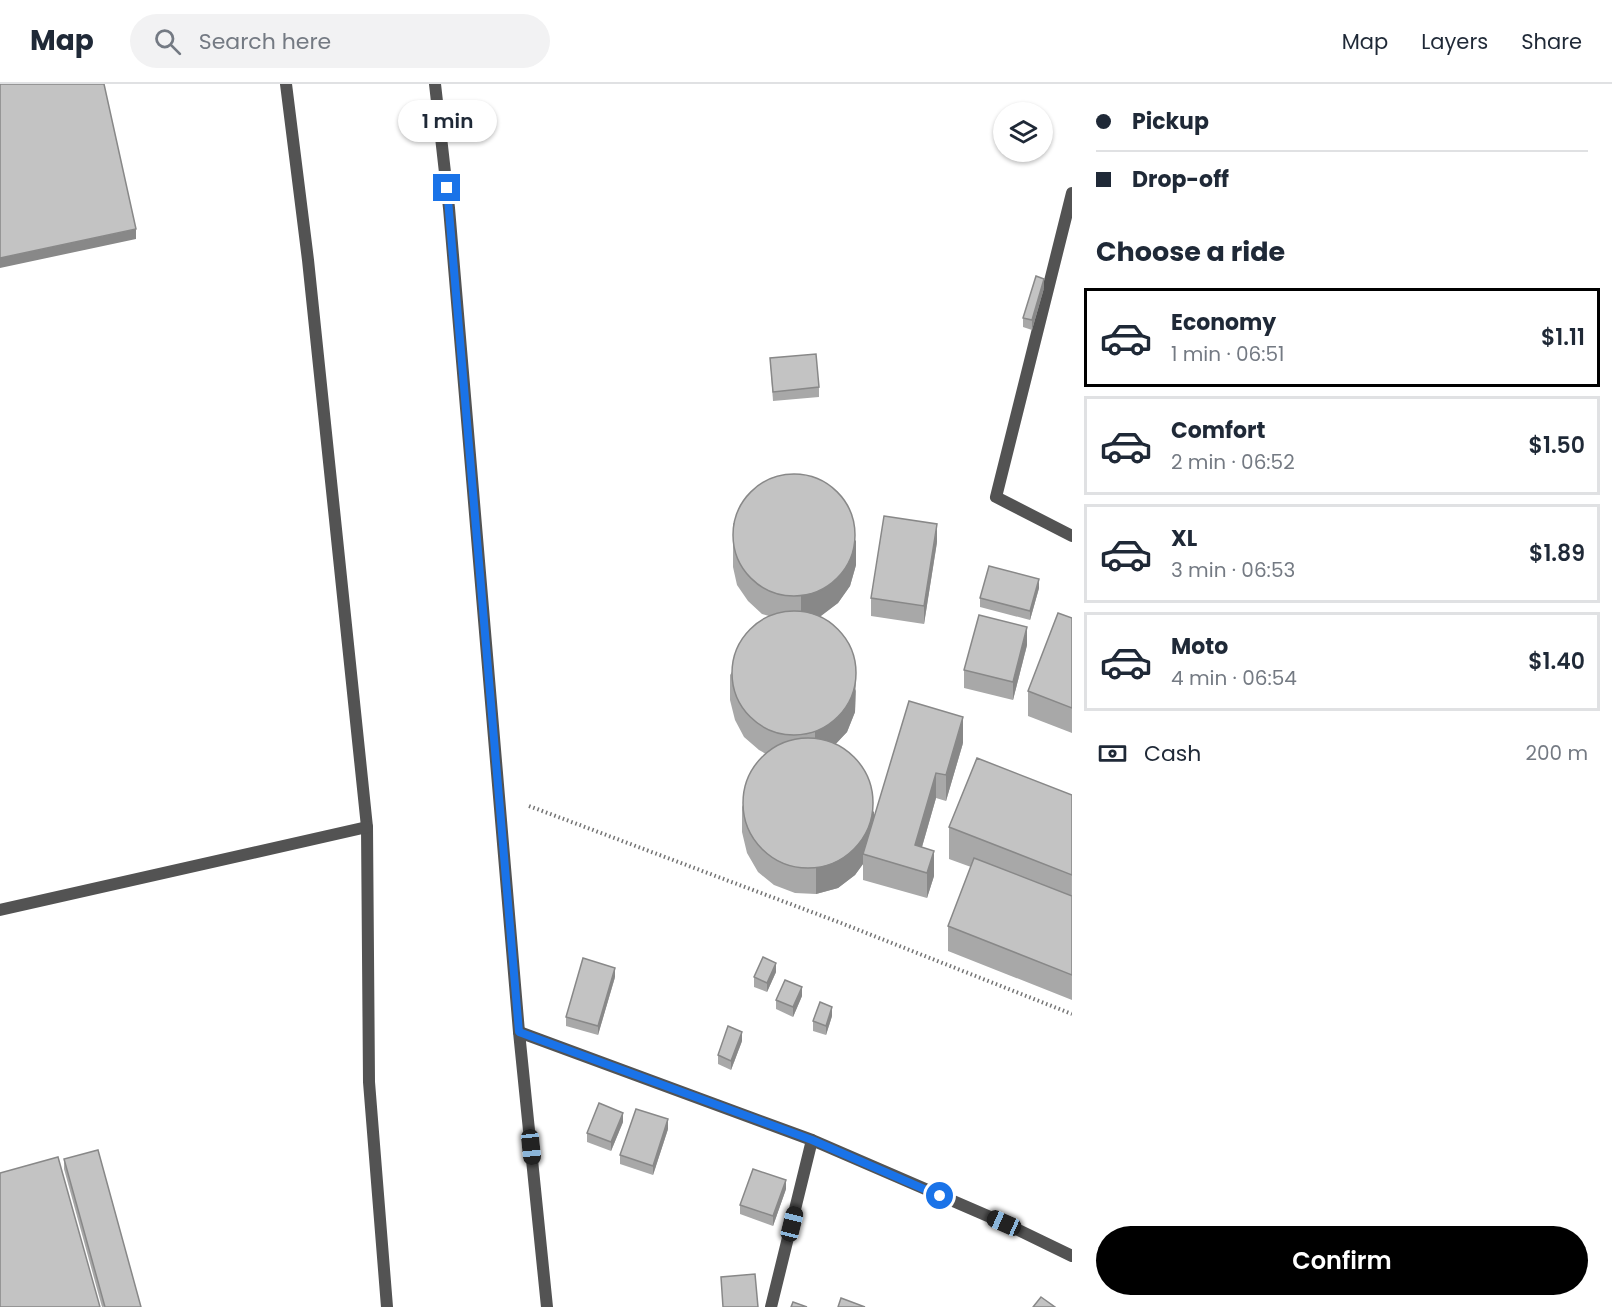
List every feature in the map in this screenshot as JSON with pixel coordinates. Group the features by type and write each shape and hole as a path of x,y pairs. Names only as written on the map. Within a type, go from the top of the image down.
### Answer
{"street":[{"path":"286,84 308,260 367,827 369,1082 387,1307"},
{"path":"435,84 449,208 519,1032 547,1307"},
{"path":"1072,193 996,497 1072,536"},
{"path":"0,910 367,827"},
{"path":"519,1032 812,1140 1004,1223 1072,1256"},
{"path":"771,1307 812,1140"}],"path":[{"path":"500,795 830,919 1072,1014"}],"building":[{"path":"0,84 104,84 136,229 0,258"},
{"path":"1036,276 1044,279 1032,320 1023,318"},
{"path":"816,354 819,387 773,392 770,358"},
{"path":"794,474 817,479 828,484 837,492 845,501 850,512 855,535 850,558 845,569 837,578 828,586 817,591 794,596 771,591 760,586 751,578 743,569 738,558 733,535 738,512 743,501 751,492 760,484 771,479"},
{"path":"884,516 937,524 924,606 871,598"},
{"path":"989,566 1039,579 1030,611 980,598"},
{"path":"794,611 818,615 838,629 852,649 856,673 852,697 838,717 818,731 794,735 770,731 750,717 736,697 732,673 736,649 750,629 770,615"},
{"path":"1058,613 1072,618 1072,708 1028,691"},
{"path":"979,615 1027,627 1013,682 964,670"},
{"path":"909,701 963,717 946,775 936,773 915,845 934,851 927,873 863,854"},
{"path":"808,738 833,743 854,757 868,778 873,803 868,828 854,849 833,863 808,868 783,863 762,849 748,828 743,803 748,778 762,757 783,743"},
{"path":"977,758 1072,795 1072,875 949,827"},
{"path":"974,858 1072,896 1072,975 948,926"},
{"path":"763,957 776,963 767,983 754,977"},
{"path":"583,958 615,968 598,1026 566,1017"},
{"path":"785,980 802,987 793,1007 776,1000"},
{"path":"820,1002 832,1007 826,1026 813,1021"},
{"path":"728,1026 742,1032 731,1061 718,1055"},
{"path":"599,1103 623,1113 611,1142 587,1133"},
{"path":"636,1109 668,1119 653,1166 620,1155"},
{"path":"98,1150 141,1307 105,1307 64,1159"},
{"path":"58,1157 100,1307 0,1307 0,1173"},
{"path":"753,1169 786,1180 773,1216 740,1205"},
{"path":"755,1274 758,1307 723,1307 721,1277"},
{"path":"1041,1297 1055,1307 1033,1307"},
{"path":"841,1298 865,1307 838,1307"},
{"path":"793,1302 807,1307 791,1307"}],"route":[{"path":"447,188 519,1032 812,1140 940,1196"}]}
